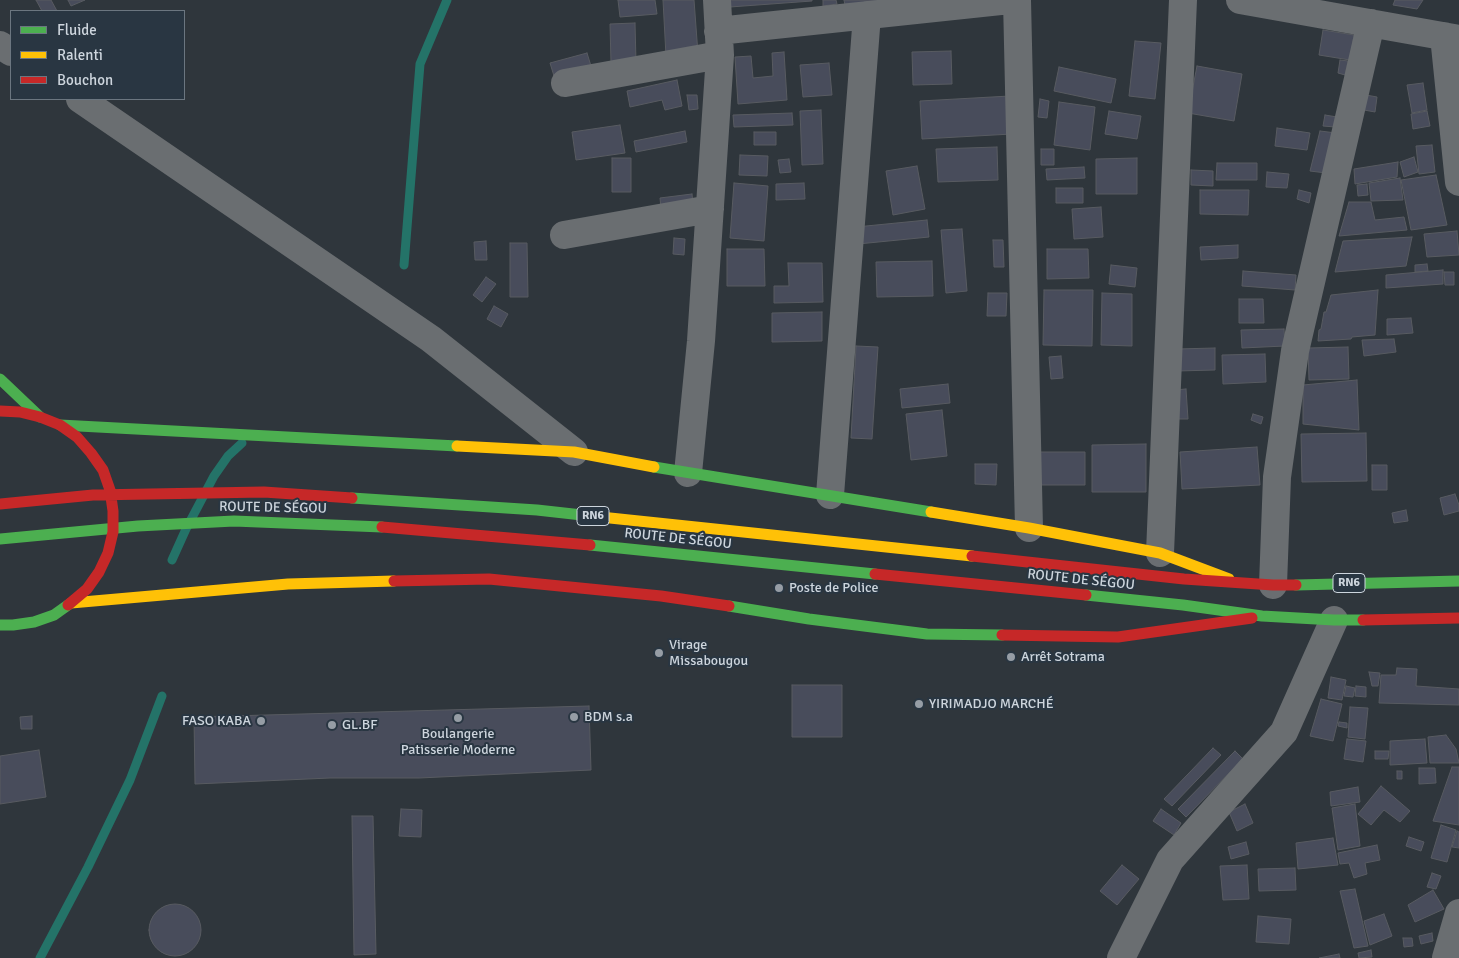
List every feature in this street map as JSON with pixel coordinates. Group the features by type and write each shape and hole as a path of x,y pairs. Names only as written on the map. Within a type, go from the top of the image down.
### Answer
{"main road":[{"path":"0,379 40,417"},
{"path":"0,411 20,412 40,417 60,426 77,437 103,470 110,490 114,511 113,532 108,553 100,572 87,589 72,603 54,615 34,622 0,625"},
{"name":"ROUTE DE SÉGOU","path":"60,426 574,452 688,473 1029,528 1160,553 1240,583"},
{"name":"ROUTE DE SÉGOU","path":"0,504 93,495 264,492 537,510 1184,579 1273,585 1459,582"},
{"name":"ROUTE DE SÉGOU","path":"0,538 138,526 234,521 362,525 632,549 1183,606 1262,616 1334,620 1459,618"},
{"name":"ROUTE DE SÉGOU","path":"72,603 288,584 489,579 661,596 809,619 927,634 1118,637 1262,616"}],"street":[{"path":"688,473 701,341 710,209 719,43 717,0"},
{"path":"565,83 719,43 867,15 1010,0"},
{"path":"1017,0 1029,528"},
{"path":"1160,553 1183,0"},
{"path":"1240,0 1452,37 1459,182"},
{"path":"830,495 867,15"},
{"path":"1273,585 1277,477 1295,351 1371,23"},
{"path":"81,100 432,339 574,452"},
{"path":"564,235 710,209"},
{"path":"1121,958 1170,860 1284,732 1334,620"},
{"path":"1446,958 1459,913"}],"building":[{"path":"36,0 51,0 56,10 41,10"},
{"path":"68,0 85,0 71,6"},
{"path":"618,0 655,0 657,14 620,17"},
{"path":"663,0 694,0 698,54 666,56"},
{"path":"729,0 812,0 812,1 730,7"},
{"path":"823,0 836,0 837,4 823,6"},
{"path":"844,0 889,0 845,5"},
{"path":"1395,0 1423,0 1417,9 1393,5"},
{"path":"635,23 636,62 611,63 610,24"},
{"path":"1323,30 1354,35 1350,60 1319,55"},
{"path":"1135,41 1161,43 1155,99 1129,96"},
{"path":"951,51 952,84 913,85 912,52"},
{"path":"784,52 787,100 738,104 735,57 751,56 753,78 773,76 772,53"},
{"path":"587,53 591,66 554,76 550,63"},
{"path":"1340,60 1348,61 1345,75 1338,73"},
{"path":"829,63 832,95 803,97 800,65"},
{"path":"1197,66 1242,74 1234,121 1188,113"},
{"path":"1059,67 1116,79 1111,103 1054,91"},
{"path":"677,80 682,106 665,110 662,100 630,107 627,91"},
{"path":"1423,83 1427,110 1412,113 1407,85"},
{"path":"687,95 697,95 698,109 689,110"},
{"path":"1366,95 1377,97 1375,112 1364,110"},
{"path":"1010,96 1012,134 922,139 920,101"},
{"path":"1040,99 1049,101 1047,118 1038,117"},
{"path":"1059,102 1095,107 1090,150 1054,145"},
{"path":"821,110 823,164 802,165 800,111"},
{"path":"1109,111 1141,116 1137,139 1105,134"},
{"path":"1427,111 1430,126 1413,129 1411,114"},
{"path":"792,113 793,125 734,127 733,115"},
{"path":"1325,115 1337,117 1335,127 1323,126"},
{"path":"620,125 625,153 576,160 572,132"},
{"path":"1277,128 1310,133 1307,150 1275,146"},
{"path":"685,131 687,142 636,152 634,141"},
{"path":"1320,131 1336,133 1326,173 1310,171"},
{"path":"754,132 776,132 776,145 754,145"},
{"path":"1432,145 1435,172 1419,174 1416,146"},
{"path":"997,147 998,180 938,182 936,149"},
{"path":"1041,149 1054,149 1054,165 1041,165"},
{"path":"740,155 768,156 767,176 739,175"},
{"path":"1414,157 1418,172 1404,177 1400,162"},
{"path":"612,158 631,158 631,192 612,192"},
{"path":"1137,158 1137,194 1096,194 1096,159"},
{"path":"789,159 791,172 780,173 778,160"},
{"path":"1398,162 1397,177 1355,184 1354,169"},
{"path":"1217,163 1257,163 1257,180 1216,180"},
{"path":"917,166 925,209 893,215 886,171"},
{"path":"1084,167 1085,178 1047,180 1046,169"},
{"path":"1191,170 1213,171 1213,186 1191,185"},
{"path":"1267,172 1289,174 1287,188 1266,187"},
{"path":"1436,175 1447,225 1411,230 1401,180"},
{"path":"1400,178 1403,200 1371,201 1369,183"},
{"path":"734,183 768,186 764,241 730,238"},
{"path":"804,183 805,199 776,200 776,184"},
{"path":"1367,184 1368,195 1358,196 1357,185"},
{"path":"1056,188 1083,188 1083,203 1056,203"},
{"path":"1200,190 1249,190 1248,215 1200,214"},
{"path":"1299,190 1311,193 1309,203 1297,199"},
{"path":"692,194 693,204 661,208 660,198"},
{"path":"1349,202 1371,202 1375,220 1404,217 1407,230 1339,236"},
{"path":"1101,207 1103,237 1074,239 1072,209"},
{"path":"927,220 929,237 858,244 856,227"},
{"path":"962,229 967,291 946,293 941,230"},
{"path":"1457,231 1459,255 1427,257 1424,234"},
{"path":"1412,237 1406,266 1335,272 1343,241"},
{"path":"674,238 685,239 684,255 673,254"},
{"path":"993,240 1003,240 1004,267 994,267"},
{"path":"486,241 487,260 475,260 474,242"},
{"path":"510,243 527,243 528,297 510,297"},
{"path":"1238,245 1238,258 1201,260 1200,247"},
{"path":"727,249 764,249 765,286 727,286"},
{"path":"1047,249 1088,249 1089,278 1047,279"},
{"path":"932,261 933,296 877,297 876,262"},
{"path":"788,263 822,263 823,302 774,303 774,286 789,286"},
{"path":"1427,264 1428,271 1415,272 1415,265"},
{"path":"1111,265 1137,268 1135,287 1109,284"},
{"path":"1443,270 1443,284 1386,288 1386,275"},
{"path":"1243,271 1296,275 1295,290 1242,286"},
{"path":"1444,272 1454,272 1454,285 1445,285"},
{"path":"486,277 496,284 482,302 473,295"},
{"path":"1044,290 1093,290 1092,346 1043,345"},
{"path":"1378,290 1375,335 1318,341 1324,312 1326,312 1331,295"},
{"path":"988,293 1007,293 1006,316 987,316"},
{"path":"1102,293 1132,294 1132,346 1101,345"},
{"path":"1239,299 1263,299 1264,323 1239,323"},
{"path":"494,306 508,314 501,327 487,319"},
{"path":"822,312 822,341 772,342 772,313"},
{"path":"1411,318 1413,333 1387,335 1387,319"},
{"path":"1284,329 1285,346 1242,348 1241,330"},
{"path":"1394,339 1396,352 1364,356 1362,340"},
{"path":"856,346 878,347 872,439 851,438"},
{"path":"1348,347 1349,379 1309,380 1308,348"},
{"path":"1215,348 1215,370 1177,371 1177,349"},
{"path":"1265,354 1266,382 1223,384 1222,355"},
{"path":"1061,356 1063,378 1051,379 1049,357"},
{"path":"1357,380 1359,430 1303,424 1303,385"},
{"path":"948,384 950,403 902,408 900,389"},
{"path":"1186,389 1188,419 1175,419 1174,390"},
{"path":"942,410 947,456 911,460 906,414"},
{"path":"1253,414 1263,417 1261,424 1251,420"},
{"path":"1366,433 1367,481 1302,482 1301,434"},
{"path":"1146,444 1146,492 1092,492 1092,445"},
{"path":"1257,447 1260,485 1182,489 1180,452"},
{"path":"1040,452 1085,452 1085,485 1040,485"},
{"path":"975,464 997,464 996,485 975,484"},
{"path":"1372,465 1387,465 1387,490 1372,490"},
{"path":"1455,494 1459,511 1444,515 1440,498"},
{"path":"1406,510 1408,521 1394,523 1392,513"},
{"path":"1397,668 1417,669 1416,686 1459,689 1459,705 1379,703 1381,675 1396,675"},
{"path":"1369,672 1380,673 1378,686 1372,686"},
{"path":"1331,677 1346,680 1342,700 1328,698"},
{"path":"792,685 842,685 842,737 792,737"},
{"path":"1346,686 1355,688 1353,697 1344,696"},
{"path":"1356,686 1366,687 1366,697 1355,696"},
{"path":"1321,699 1342,704 1333,741 1310,736"},
{"path":"589,706 591,770 419,778 330,778 195,784 194,717"},
{"path":"1350,707 1368,708 1365,739 1348,737"},
{"path":"32,716 32,729 21,729 20,717"},
{"path":"1339,722 1347,723 1347,728 1338,726"},
{"path":"1446,735 1456,749 1459,763 1430,763 1428,737"},
{"path":"1347,739 1366,741 1363,762 1344,759"},
{"path":"1425,739 1427,763 1390,765 1390,741"},
{"path":"1213,748 1221,755 1172,806 1164,799"},
{"path":"39,750 46,797 0,804 0,756"},
{"path":"1235,751 1243,759 1186,817 1178,809"},
{"path":"1375,751 1389,751 1388,759 1375,759"},
{"path":"1452,767 1459,767 1459,825 1433,821"},
{"path":"1419,768 1435,768 1436,783 1419,784"},
{"path":"1397,771 1402,771 1402,779 1397,779"},
{"path":"1381,786 1410,811 1400,822 1384,810 1371,825 1358,814"},
{"path":"1358,787 1360,802 1331,806 1330,792"},
{"path":"1245,804 1253,823 1237,831 1229,812"},
{"path":"1355,804 1360,846 1338,850 1332,808"},
{"path":"401,809 422,810 421,837 399,836"},
{"path":"1161,809 1181,823 1174,835 1153,821"},
{"path":"352,816 373,816 376,954 354,955"},
{"path":"1441,825 1456,830 1447,862 1431,858"},
{"path":"1457,831 1459,832 1459,848 1452,847"},
{"path":"1409,837 1424,842 1421,851 1406,846"},
{"path":"1333,838 1338,865 1298,869 1296,843"},
{"path":"1246,842 1249,854 1231,859 1228,847"},
{"path":"1377,845 1380,860 1365,863 1367,874 1354,878 1349,863 1340,864 1338,853"},
{"path":"1122,865 1139,879 1117,905 1100,891"},
{"path":"1247,865 1249,899 1223,900 1220,866"},
{"path":"1295,868 1296,890 1259,891 1258,869"},
{"path":"1432,873 1441,876 1436,889 1427,887"},
{"path":"1355,889 1368,946 1354,948 1340,891"},
{"path":"1433,890 1444,909 1415,922 1408,905"},
{"path":"170,904 180,904 194,911 201,925 201,935 194,949 180,956 170,956 160,952 153,945 149,935 149,925 153,915 160,908"},
{"path":"1384,914 1392,936 1370,945 1364,921"},
{"path":"1258,916 1291,919 1289,944 1256,942"},
{"path":"1432,933 1433,941 1421,944 1419,936"},
{"path":"1403,938 1412,938 1413,946 1404,947"},
{"path":"1371,950 1372,957 1359,958 1358,953"},
{"path":"1339,954 1340,958 1319,958"}],"waterway":[{"path":"404,265 420,64 447,0"},
{"path":"172,560 214,476 228,456 242,443"},
{"path":"40,958 88,867 130,780 162,696"}],"traffic: fast":[{"path":"0,379 40,417"},
{"path":"60,425 457,446"},
{"path":"654,467 931,512"},
{"path":"352,498 537,510 591,516"},
{"path":"0,539 138,526 234,521 382,527"},
{"path":"590,545 875,574"},
{"path":"1296,585 1459,581"},
{"path":"1086,595 1183,605 1262,616 1363,620"},
{"path":"0,625 34,622 54,615 68,605"},
{"path":"729,606 809,619 927,634 1002,635"}],"traffic: slow":[{"path":"457,446 574,452 654,467"},
{"path":"931,512 1029,528 1160,553 1229,579"},
{"path":"591,516 972,556"},
{"path":"71,603 288,584 394,581"}],"traffic: jam":[{"path":"0,411 20,412 60,425 77,437 103,470 110,490 113,511 113,532 108,553 99,572 87,589 68,605"},
{"path":"0,504 93,495 264,492 352,498"},
{"path":"382,527 590,545"},
{"path":"972,556 1184,579 1296,585"},
{"path":"875,574 1086,595"},
{"path":"394,581 489,579 661,596 729,606"},
{"path":"1002,635 1118,637 1252,618"},
{"path":"1363,620 1459,618"}],"place":[{"name":"Poste de Police","path":"779,588"},
{"name":"Virage Missabougou","path":"659,653"},
{"name":"Arrêt Sotrama","path":"1011,657"},
{"name":"YIRIMADJO MARCHÉ","path":"919,704"},
{"name":"BDM s.a","path":"574,717"},
{"name":"Boulangerie Patisserie Moderne","path":"458,718"},
{"name":"FASO KABA","path":"261,721"},
{"name":"GL.BF","path":"332,725"}]}
